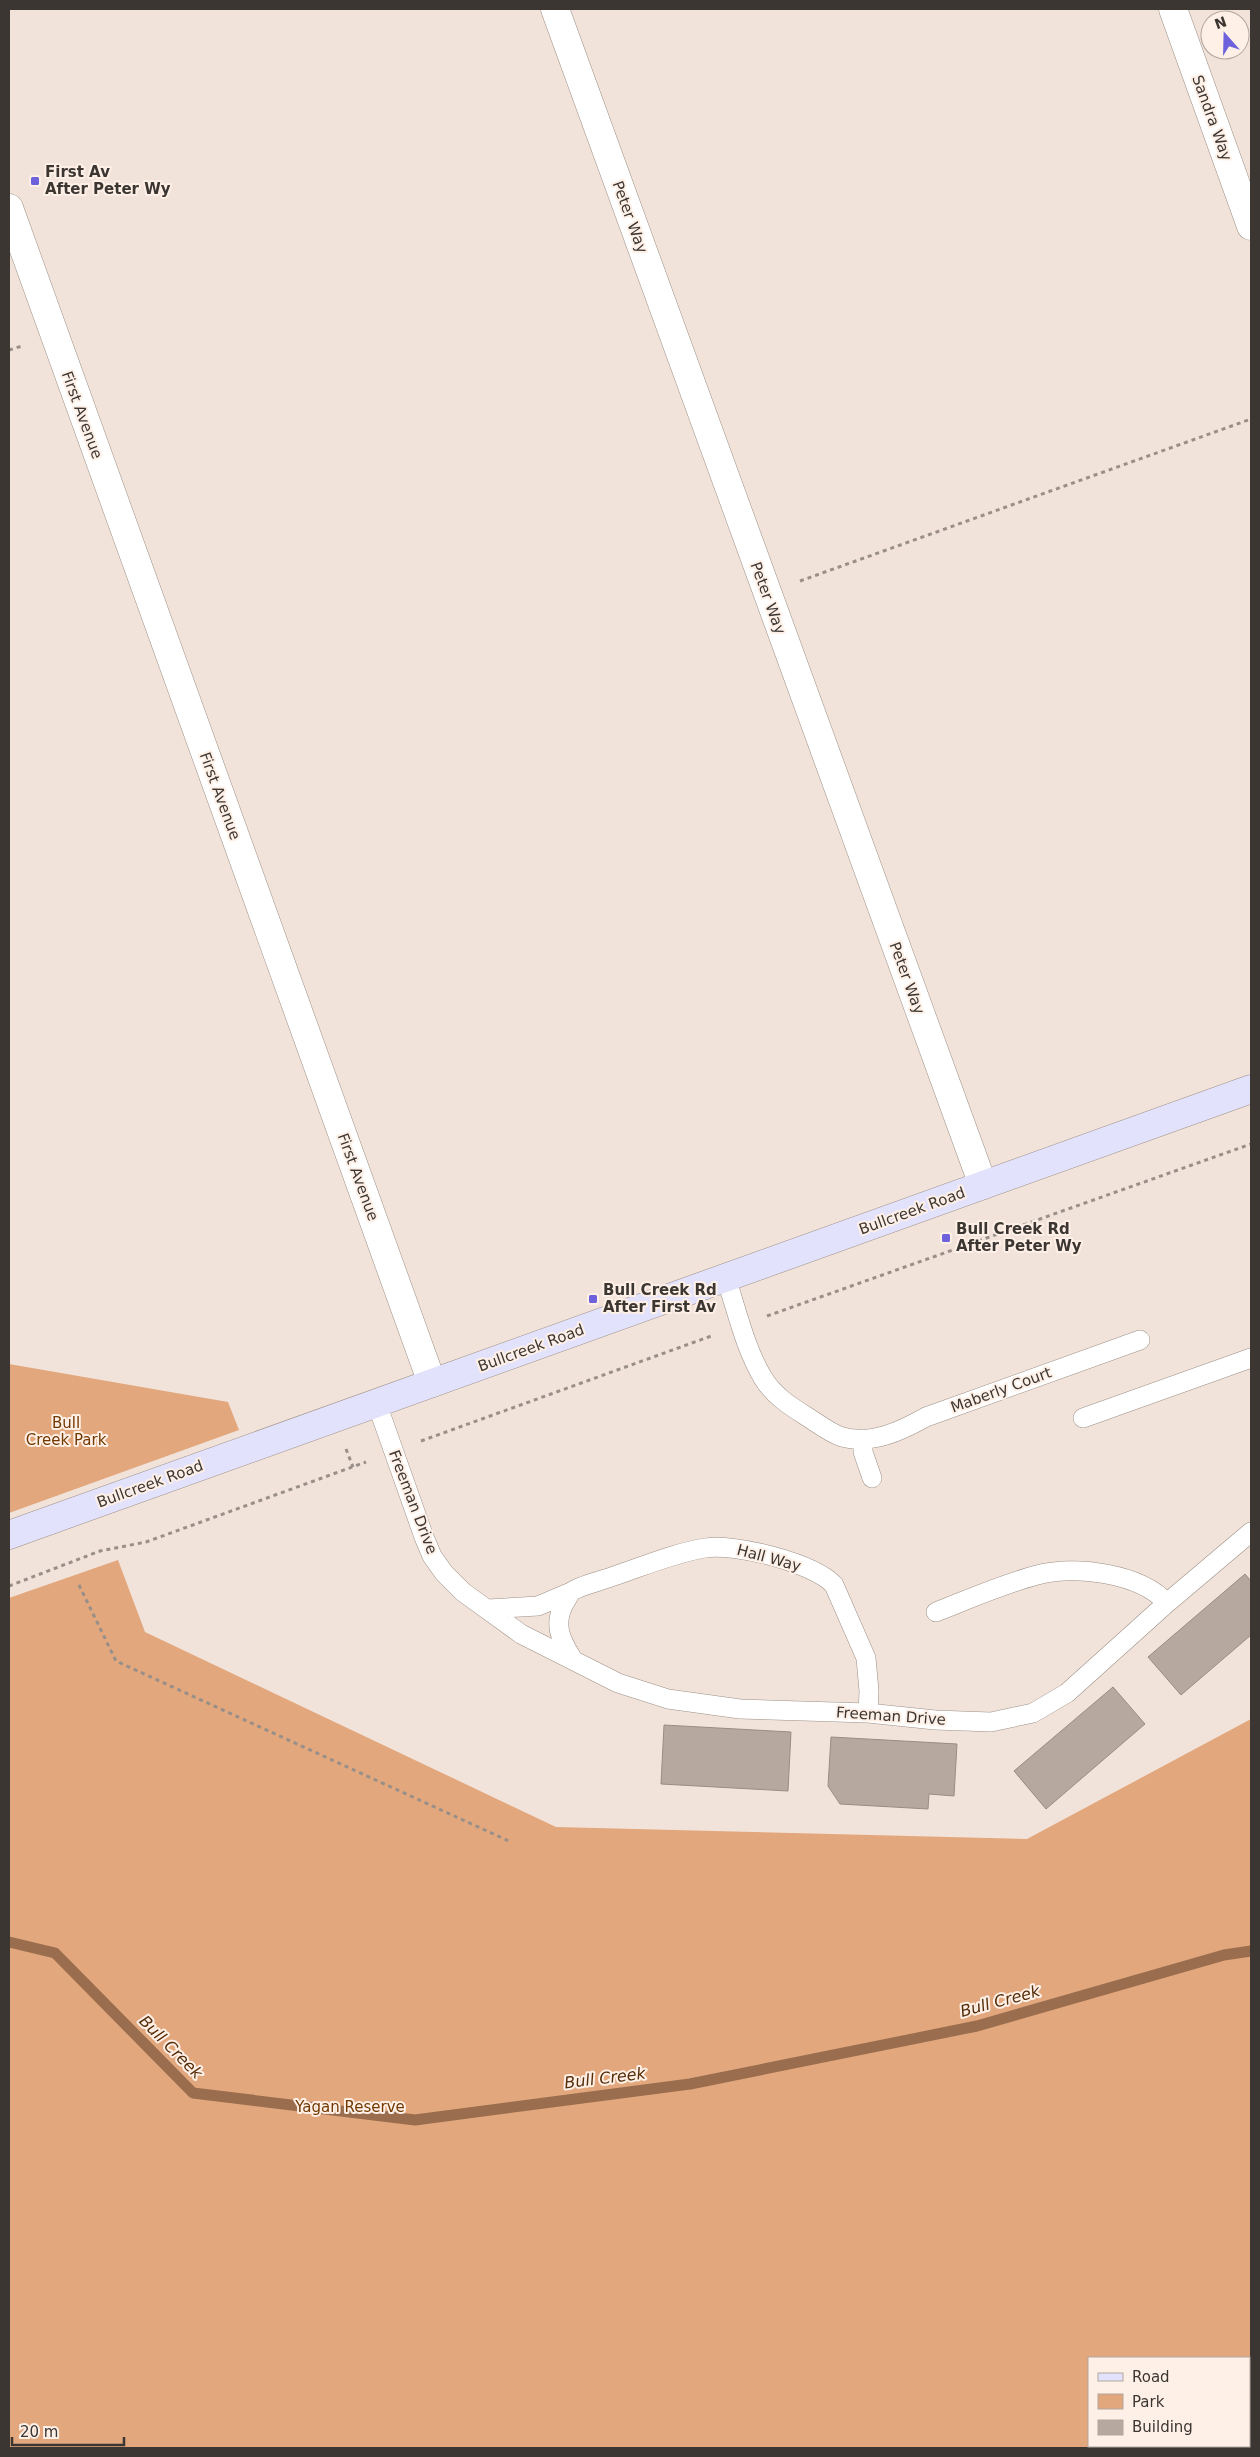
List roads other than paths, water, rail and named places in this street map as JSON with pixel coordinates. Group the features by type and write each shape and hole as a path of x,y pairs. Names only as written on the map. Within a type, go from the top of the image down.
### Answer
{"street":[{"name":"Peter Way","path":"555,9 766,594 983,1186"},
{"name":"Sandra Way","path":"1173,9 1251,226"},
{"name":"First Avenue","path":"9,208 432,1383"},
{"name":"Bullcreek Road","path":"9,1535 1251,1089"}],"lane":[{"name":"Maberly Court","path":"726,1278 758,1369 779,1398 842,1437 863,1439 882,1437 904,1429 926,1417 1140,1340"},
{"path":"1083,1418 1251,1358"},
{"name":"Freeman Drive","path":"377,1404 432,1556 444,1573 462,1592 521,1634 572,1658 618,1684 668,1699 740,1709 868,1713 935,1720 991,1722 1033,1713 1067,1693 1251,1532"},
{"path":"863,1439 863,1452 872,1478"},
{"name":"Hall Way","path":"488,1609 538,1606 571,1592 677,1554 707,1547 732,1548 792,1562 827,1578 839,1593 866,1658 869,1691 868,1713"},
{"path":"936,1612 1038,1574 1070,1572 1118,1577 1142,1585 1159,1595 1167,1604"},
{"path":"571,1592 561,1609 558,1624 560,1641 572,1658"}],"waterway":[{"name":"Bull Creek","path":"9,1942 55,1953 193,2093 415,2120 690,2084 977,2026 1224,1955 1251,1951"}],"place":[{"name":"First Av After Peter Wy","path":"35,181"},
{"name":"Bull Creek Rd After Peter Wy","path":"946,1238"},
{"name":"Bull Creek Rd After First Av","path":"593,1299"}],"park label":[{"name":"Bull Creek Park","path":"66,1432"},
{"name":"Yagan Reserve","path":"350,2107"}]}
